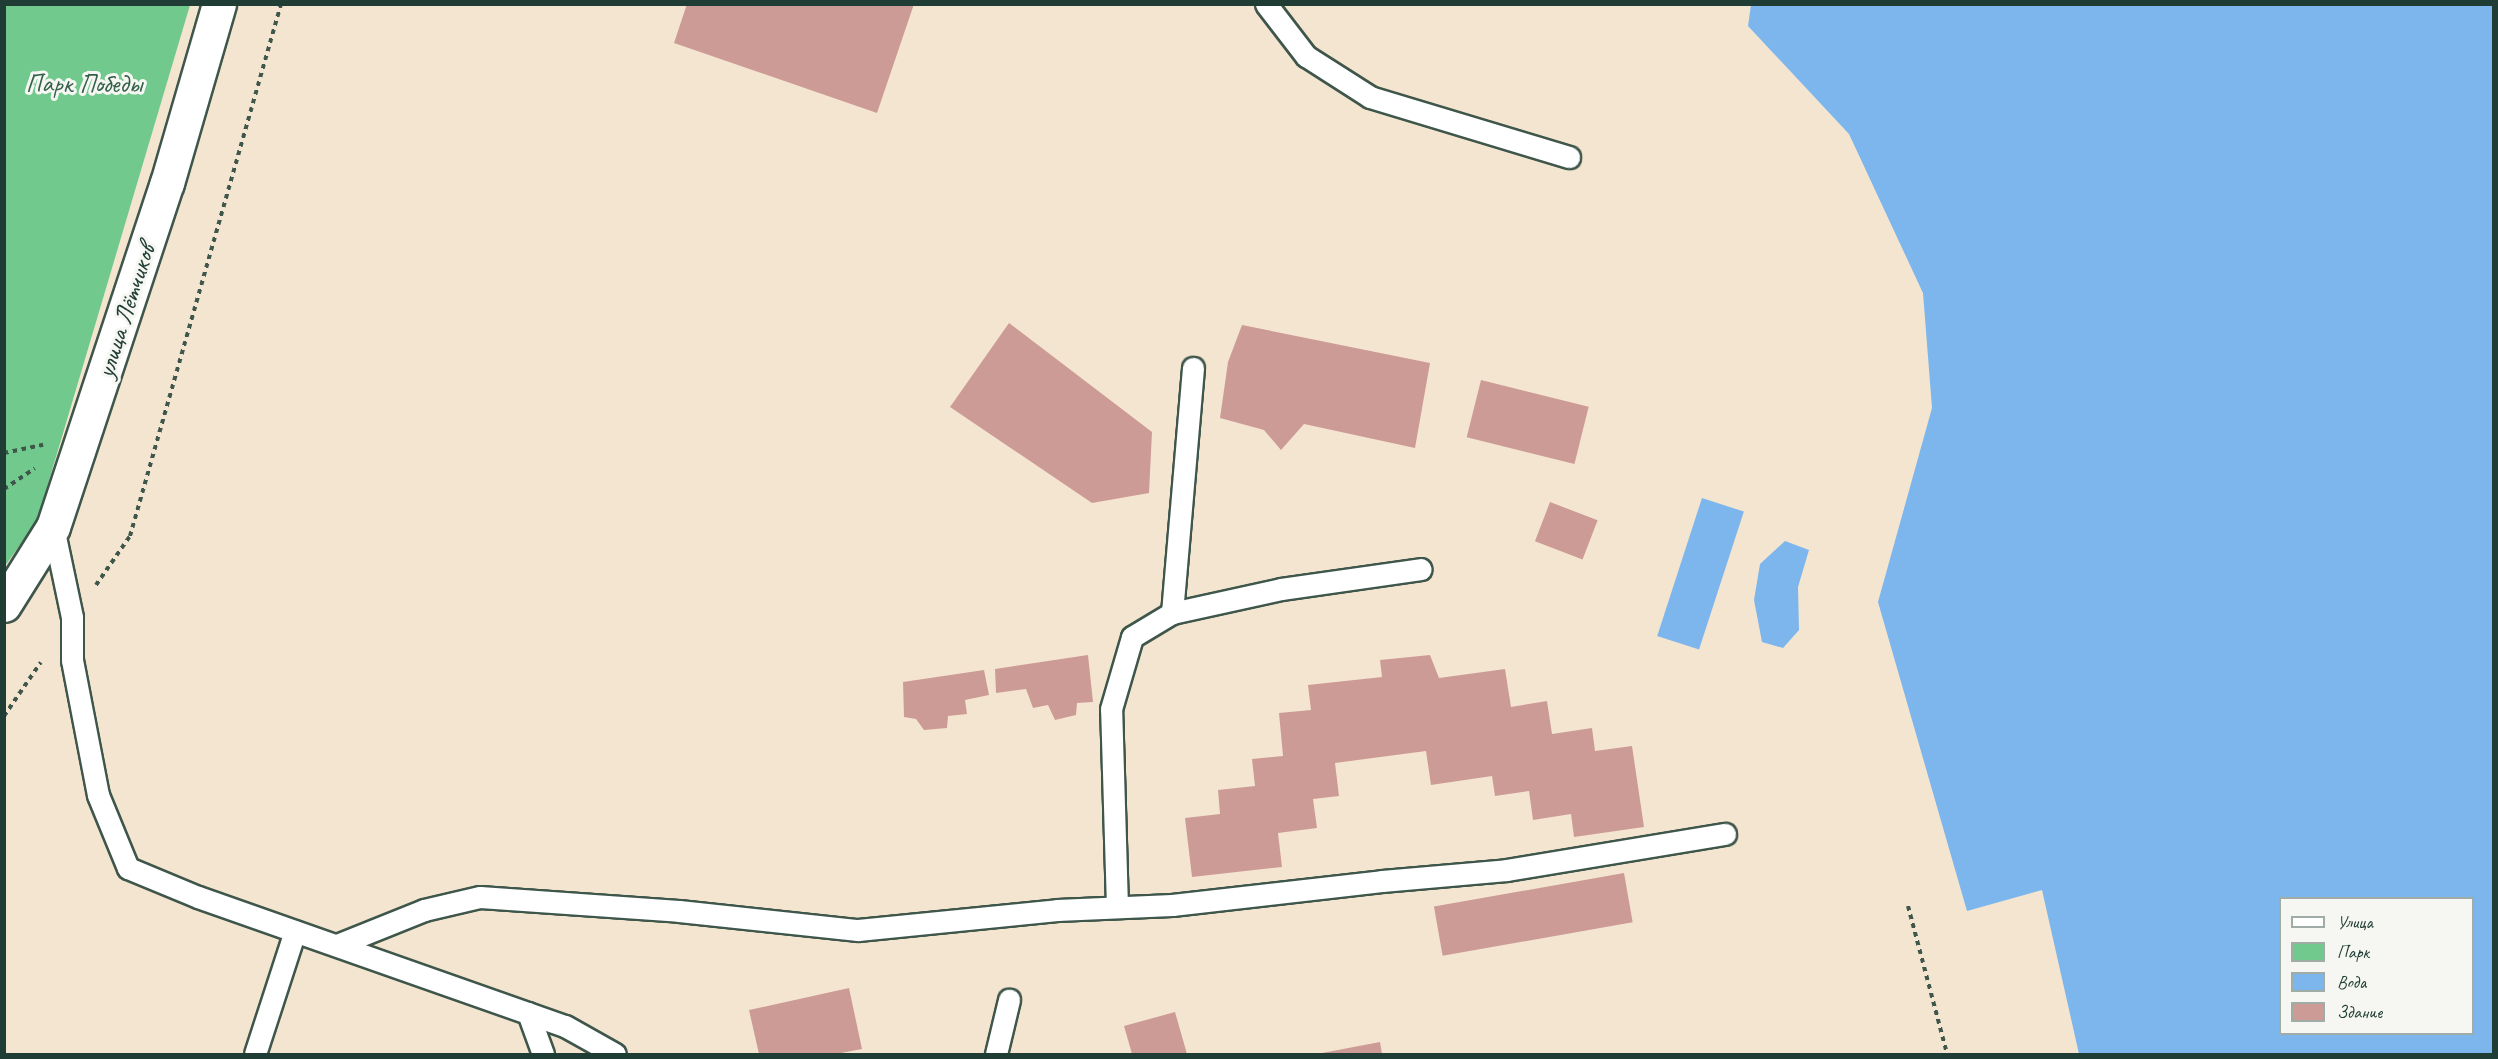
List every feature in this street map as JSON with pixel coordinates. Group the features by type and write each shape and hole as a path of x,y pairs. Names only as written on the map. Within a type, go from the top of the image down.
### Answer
{"main road":[{"name":"улица Лётчиков","path":"4,606 53,526 167,183 219,4"}],"lane":[{"path":"1266,4 1306,56 1370,97 1569,157"},
{"path":"1172,613 1193,369"},
{"path":"53,526 72,617 72,660 98,795 129,868 198,897 565,1026 615,1054"},
{"path":"1117,907 1111,709 1132,637 1172,613 1281,589 1421,569"},
{"path":"337,945 424,910 480,897 679,911 858,930 1117,907 1172,905 1382,881 1508,870 1725,834"},
{"path":"255,1054 295,931"},
{"path":"996,1054 1009,1000"},
{"path":"528,1013 543,1054"}],"path":[{"path":"4,716 130,536 281,4"},
{"path":"1908,906 1947,1054"}],"green space":[{"name":"Парк Победы","path":"5,5 190,5 37,521 5,566"}],"water":[{"path":"1751,5 2493,5 2493,1054 2079,1054 2042,890 1967,911 1878,602 1932,408 1923,293 1849,134 1748,26"},
{"path":"1702,498 1744,512 1699,649 1657,636"},
{"path":"1785,541 1809,550 1798,587 1799,630 1783,648 1762,642 1754,600 1760,564"}],"building":[{"path":"687,4 914,4 877,113 674,43"},
{"path":"1009,323 1152,432 1149,493 1092,503 950,407"},
{"path":"1242,325 1430,363 1415,448 1304,424 1281,450 1264,430 1220,418 1228,362"},
{"path":"1481,380 1589,407 1574,464 1467,437"},
{"path":"1550,502 1598,520 1583,559 1535,541"},
{"path":"1088,655 1093,702 1077,703 1076,715 1055,720 1048,705 1033,708 1026,689 996,693 995,669"},
{"path":"1430,655 1439,678 1505,669 1511,707 1547,701 1552,734 1592,728 1595,751 1632,746 1644,827 1574,837 1571,814 1533,820 1529,791 1495,796 1492,776 1431,785 1426,751 1335,763 1339,796 1313,799 1317,828 1278,833 1282,867 1192,877 1185,818 1220,814 1218,790 1255,786 1252,759 1283,756 1279,713 1311,710 1308,685 1382,677 1380,660"},
{"path":"984,670 989,695 965,700 967,714 948,716 947,728 924,730 916,719 904,717 903,682"},
{"path":"1624,873 1633,922 1443,956 1434,907"},
{"path":"849,988 862,1049 836,1054 759,1054 749,1010"},
{"path":"1175,1012 1187,1054 1132,1054 1124,1026"},
{"path":"1380,1042 1382,1054 1322,1054 1322,1053"}]}
